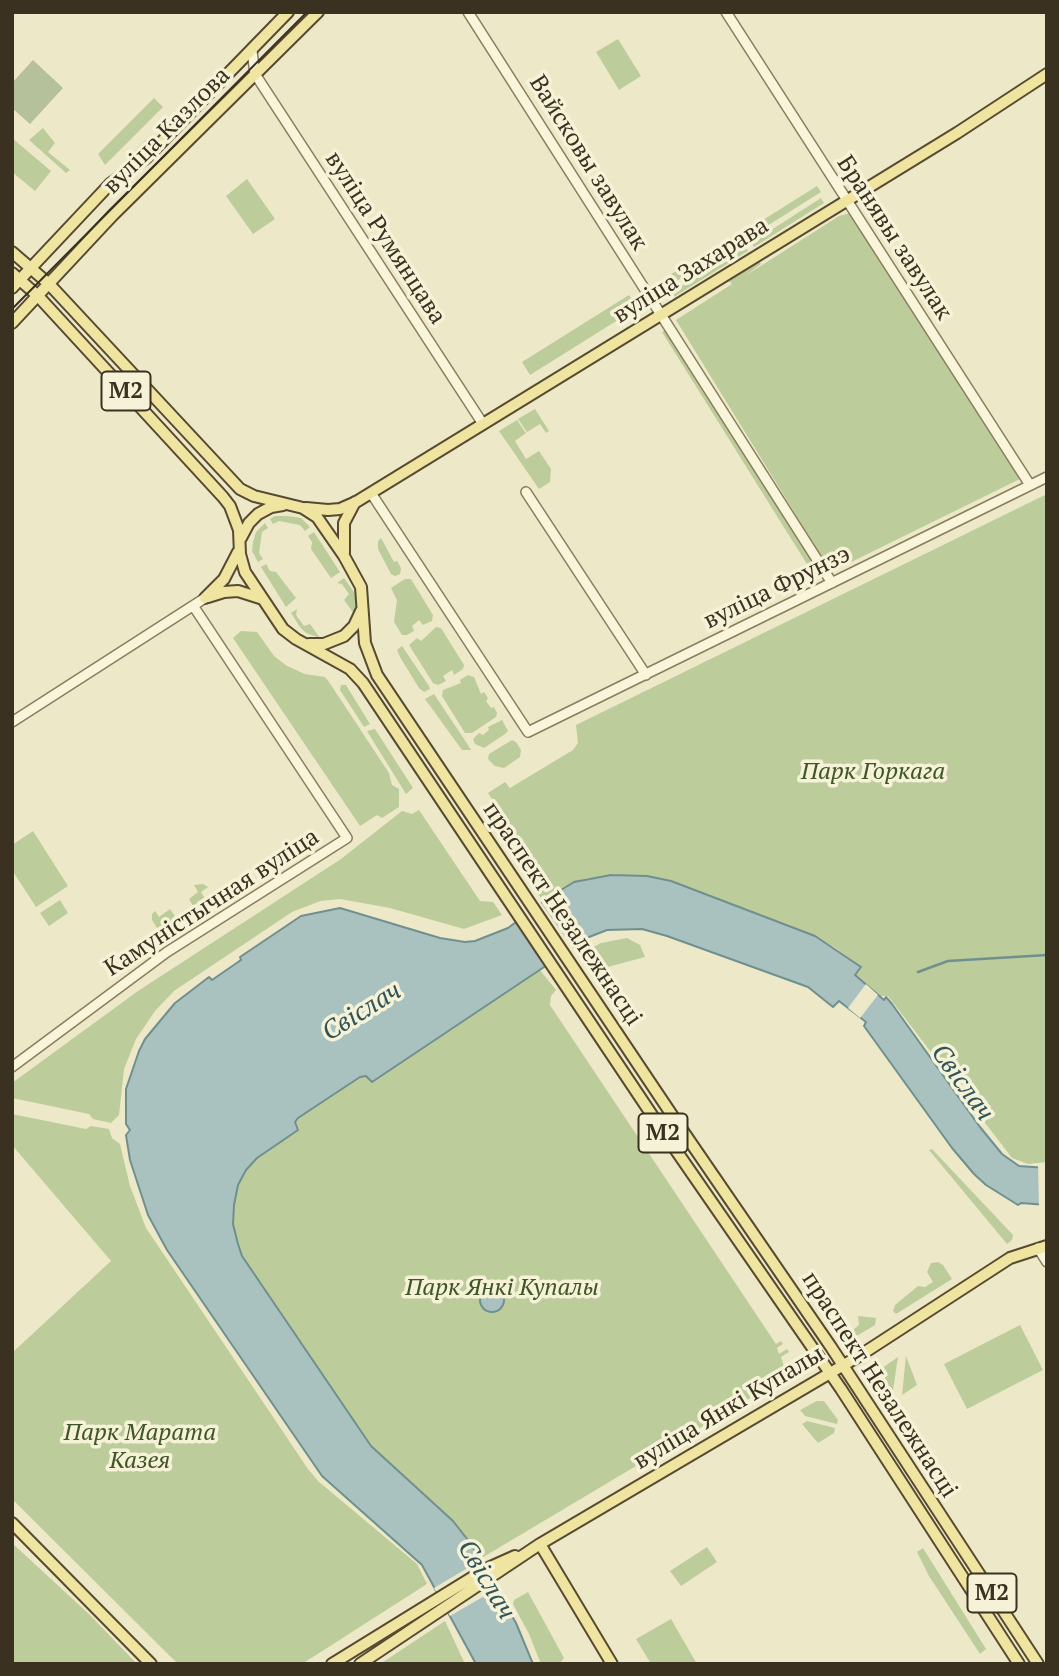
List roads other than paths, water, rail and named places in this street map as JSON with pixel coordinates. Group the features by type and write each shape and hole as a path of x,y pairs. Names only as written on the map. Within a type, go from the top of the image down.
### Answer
{"main road":[{"name":"вуліца Казлова","path":"15,280 31,267 110,184 146,158 288,12"},
{"name":"вуліца Казлова","path":"12,323 112,216 318,12"},
{"name":"вуліца Захарава","path":"303,508 328,510 356,502 957,133 1047,74"},
{"name":"М2","path":"12,252 49,284 240,489 254,496 303,508"},
{"name":"праспект Незалежнасці","path":"15,280 38,296 223,497 236,519 245,572 283,629 350,669 363,683 664,1133 829,1373 1019,1664"},
{"path":"344,556 344,523 349,510 356,502"},
{"name":"М2","path":"240,543 246,527 258,514 275,506 290,505"},
{"name":"праспект Незалежнасці","path":"303,508 317,517 344,556 361,587 365,643 372,666 843,1365 1038,1664"},
{"path":"205,598 224,579 240,543"},
{"path":"205,598 238,591 264,600"},
{"path":"302,642 324,644 344,636 358,620 362,605"},
{"name":"вуліца Янкі Купалы","path":"332,1664 843,1365 1010,1258 1042,1247"},
{"path":"12,1523 151,1664"},
{"path":"540,1544 612,1664"},
{"name":"вуліца Янкі Купалы","path":"360,1664 442,1602"}],"street":[{"name":"Вайсковы завулак","path":"468,12 832,583"},
{"name":"Бранявы завулак","path":"726,12 1030,485"},
{"path":"252,51 255,74"},
{"name":"вуліца Румянцава","path":"255,74 483,424"},
{"name":"вуліца Фрунзэ","path":"371,493 525,731 535,730 1047,477"},
{"path":"526,492 646,674"},
{"path":"12,722 205,598"},
{"name":"Камуністычная вуліца","path":"12,1067 167,952 347,838 194,607"},
{"path":"1042,1247 1047,1262"}],"water":[{"name":"Свіслач","path":"611,875 647,876 671,881 815,936 861,967 855,975 892,1004 1002,1154 1019,1166 1047,1168 1047,1205 1018,1205 974,1174 952,1148 864,1026 866,1022 839,1001 833,1007 808,987 642,929 607,930 589,937 372,1082 366,1076 360,1077 298,1118 295,1122 298,1130 257,1158 238,1185 233,1224 238,1244 242,1256 371,1446 453,1521 471,1544 516,1623 533,1664 476,1664 422,1565 322,1476 167,1250 148,1215 130,1160 126,1135 130,1130 126,1124 126,1089 145,1039 175,1003 209,977 212,980 241,960 240,957 301,916 340,908 440,938 475,941 508,928 574,882"},
{"path":"492,1288 503,1295 504,1300 497,1311 492,1312 481,1305 480,1300 487,1289"}],"waterway":[{"path":"918,972 948,961 1047,955"}],"tram line":[{"path":"12,309 307,12"}],"park label":[{"name":"Парк Горкага","path":"873,772"},
{"name":"Парк Янкі Купалы","path":"502,1288"},
{"name":"Парк Марата Казея","path":"140,1447"}]}
